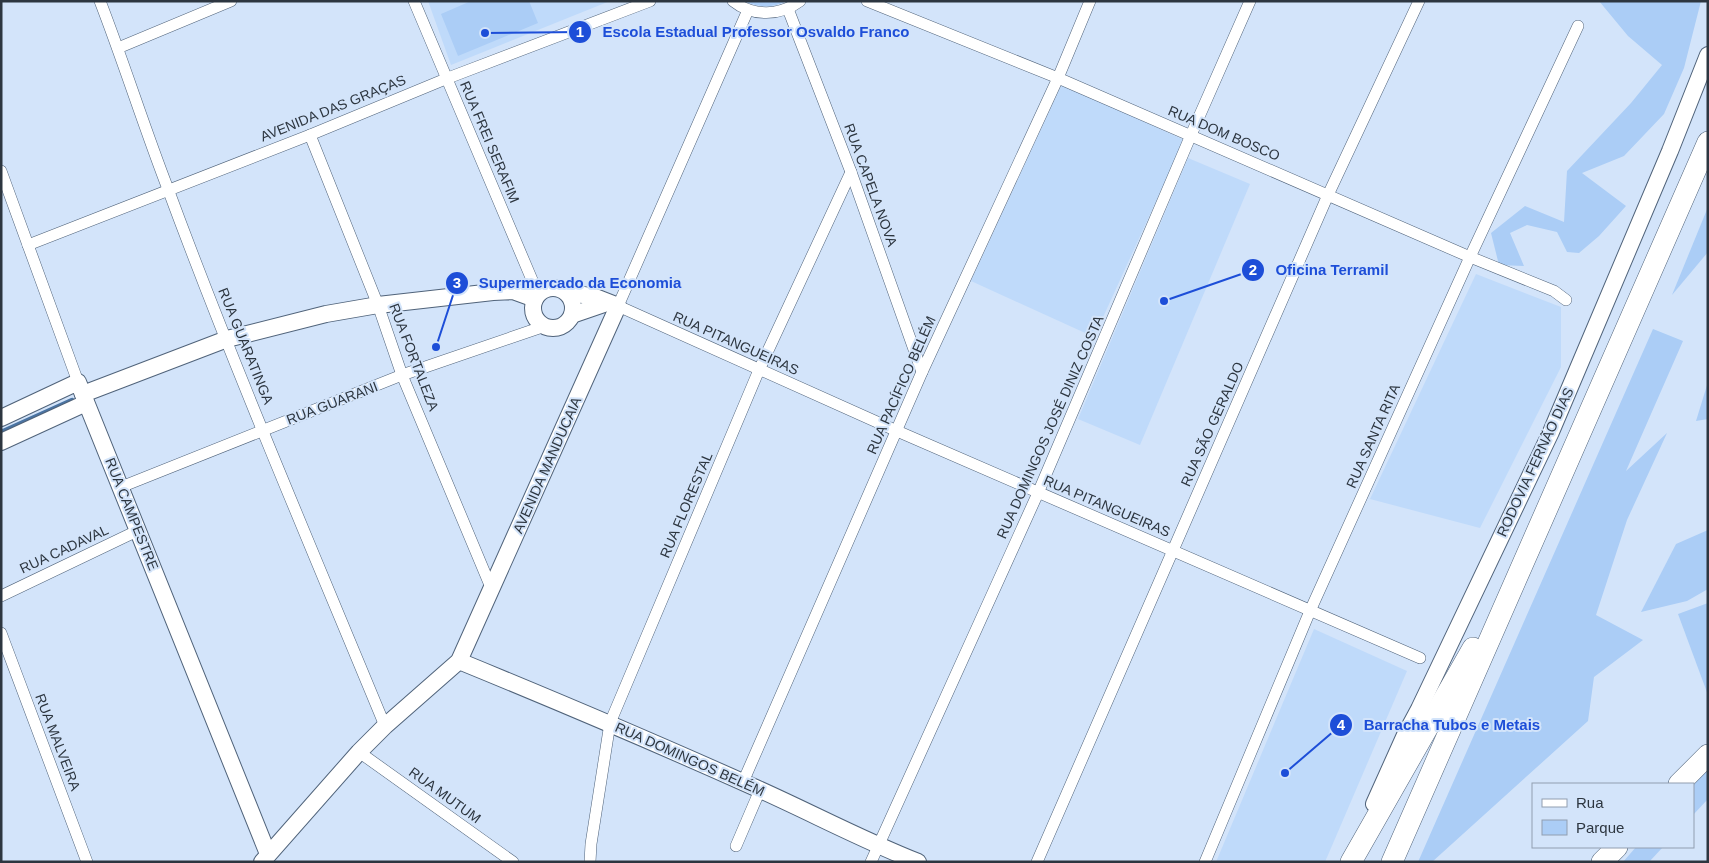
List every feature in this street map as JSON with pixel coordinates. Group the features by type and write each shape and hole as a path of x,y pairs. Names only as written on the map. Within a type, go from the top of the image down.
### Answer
{"highway":[{"name":"RODOVIA FERNÃO DIAS","path":"1392,862 1708,142"},
{"path":"1350,862 1531,545"},
{"path":"1680,783 1708,755"},
{"path":"1602,862 1616,848"}],"street":[{"name":"RUA GUARATINGA","path":"100,1 168,189 263,430 384,726"},
{"path":"118,48 231,1"},
{"name":"RUA FREI SERAFIM","path":"414,1 448,78 536,296"},
{"name":"AVENIDA DAS GRAÇAS","path":"28,245 310,135 448,78 650,1"},
{"path":"733,1 748,10 762,13 775,13 788,9 800,1"},
{"name":"RUA DOM BOSCO","path":"866,1 1058,78 1470,257 1554,291 1566,300"},
{"name":"RUA PACÍFICO BELÉM","path":"743,782 922,372 1058,78 1090,1"},
{"name":"RUA DOMINGOS JOSÉ DINIZ COSTA","path":"871,862 1038,493 1250,1"},
{"name":"RUA SÃO GERALDO","path":"1037,862 1328,195 1419,1"},
{"name":"RUA CAPELA NOVA","path":"788,9 851,172 922,372"},
{"name":"AVENIDA MANDUCAIA","path":"265,858 384,726 460,661 492,590 612,304 748,10"},
{"name":"RUA SANTA RITA","path":"1204,862 1310,611 1470,257 1578,26"},
{"name":"RODOVIA FERNÃO DIAS","path":"1350,862 1405,734 1419,709 1554,423 1670,151 1708,55"},
{"name":"RUA FORTALEZA","path":"310,135 378,304 402,375 492,590"},
{"name":"RUA CAMPESTRE","path":"1,171 82,393 139,530 265,858"},
{"name":"RUA FLORESTAL","path":"590,862 591,844 610,723 759,370 851,172"},
{"path":"545,326 539,323 533,312 536,296 543,290 555,287 566,292 595,297 612,304"},
{"path":"1,418 82,393 227,339 326,314 378,304 513,291 536,296"},
{"path":"566,292 572,302 572,315"},
{"name":"RUA GUARANI","path":"121,487 402,375 545,326 558,327 569,320 572,315 612,304"},
{"name":"RUA PITANGUEIRAS","path":"612,304 1038,493 1420,658"},
{"path":"1,442 82,393"},
{"name":"RUA CADAVAL","path":"1,596 139,530"},
{"name":"RUA MALVEIRA","path":"1,633 87,862"},
{"name":"RUA DOMINGOS BELÉM","path":"460,661 610,723 743,782 878,846 918,862"},
{"name":"RUA MUTUM","path":"359,752 513,862"},
{"path":"736,846 760,790"}],"shaded area":[{"path":"428,1 610,1 451,65"},
{"path":"1062,84 1184,140 1094,337 971,281"},
{"path":"1188,158 1250,184 1140,445 1078,419"},
{"path":"1476,274 1561,307 1561,367 1480,528 1370,499"},
{"path":"1314,629 1407,671 1325,862 1216,862"}],"green space":[{"path":"471,1 529,1 538,23 458,56 441,14"},
{"path":"744,1 787,1 766,6"},
{"path":"1599,1 1701,1 1684,68 1664,114 1624,156 1582,173 1626,206 1599,236 1579,253 1567,252 1557,232 1527,225 1510,233 1524,266 1499,265 1491,233 1525,206 1564,222 1567,171 1631,103 1662,65 1628,36"},
{"path":"1708,207 1708,252 1672,295"},
{"path":"1653,329 1683,341 1626,471 1667,433 1627,520 1596,615 1643,640 1594,677 1588,721 1432,862 1418,862"},
{"path":"1708,382 1708,419 1696,421"},
{"path":"1708,530 1708,589 1687,601 1641,612 1676,544"},
{"path":"1708,603 1708,695 1678,614"},
{"path":"1708,767 1708,799 1694,814 1694,783"},
{"path":"1635,848 1662,848 1649,862 1623,862"}],"waterway":[{"path":"1,432 72,400"}],"place":[{"name":"Escola Estadual Professor Osvaldo Franco","path":"485,33"},
{"name":"Oficina Terramil","path":"1164,301"},
{"name":"Supermercado da Economia","path":"436,347"},
{"name":"Barracha Tubos e Metais","path":"1285,773"}]}
